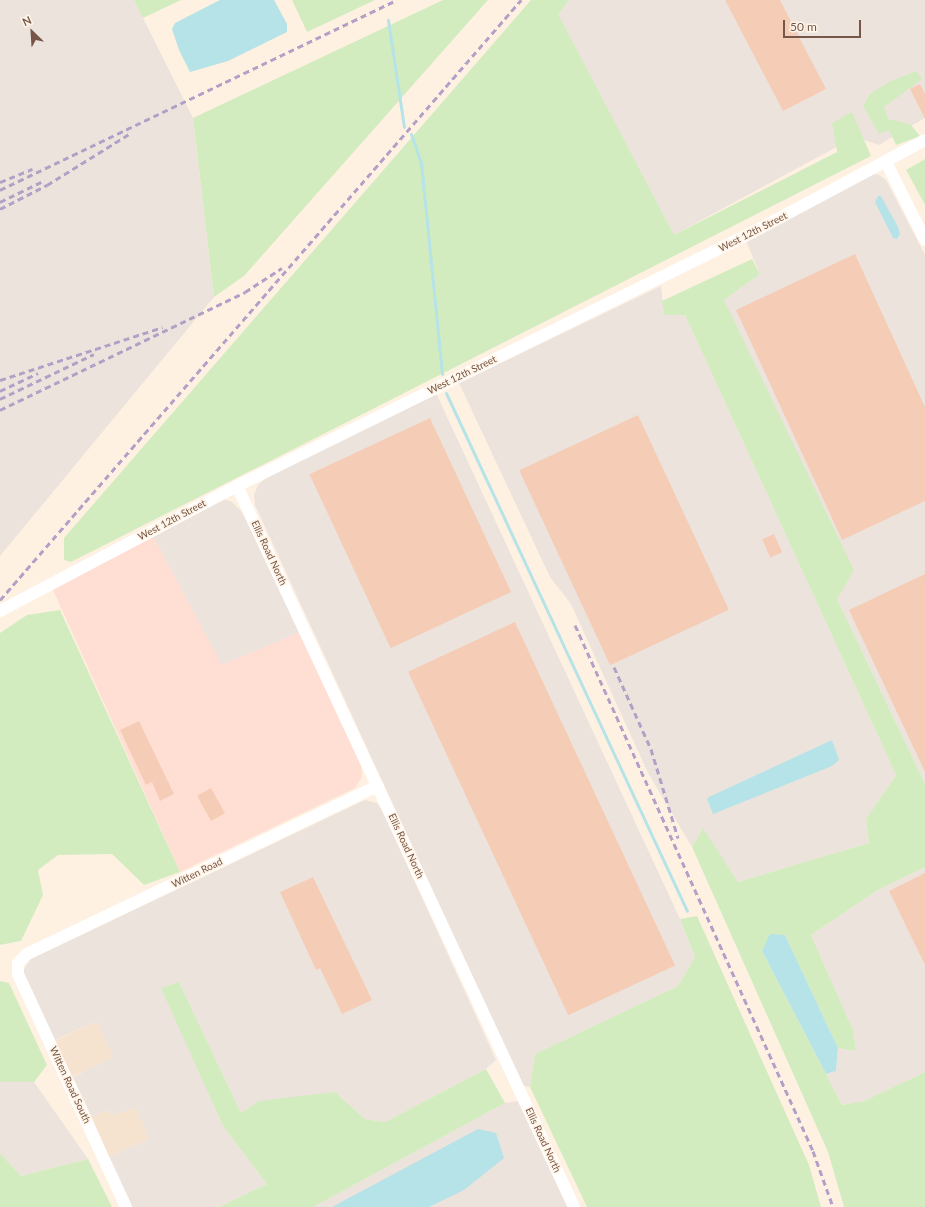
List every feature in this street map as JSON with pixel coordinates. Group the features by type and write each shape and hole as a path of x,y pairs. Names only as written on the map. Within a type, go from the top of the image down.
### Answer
{"street":[{"name":"West 12th Street","path":"0,611 237,486 746,236 925,140"},
{"path":"886,162 925,240"},
{"name":"Ellis Road North","path":"237,486 574,1207"},
{"name":"Witten Road","path":"18,963 27,954 378,786"},
{"name":"Witten Road South","path":"18,963 18,974 126,1207"}],"shaded area":[{"path":"0,0 134,0 193,118 214,297 0,556"},
{"path":"569,0 925,0 925,118 879,145 855,137 674,235 557,14"},
{"path":"873,174 879,175 886,180 925,255 925,784 837,599 724,300 760,274 746,241"},
{"path":"661,286 664,315 685,315 896,775 866,819 869,843 738,882 703,829 692,847 648,773 571,604 550,577 459,383"},
{"path":"436,393 680,919 695,957 678,986 535,1054 530,1087 523,1086 255,505 254,495 258,485 272,473"},
{"path":"223,499 232,502 242,512 300,632 222,665 153,536"},
{"path":"153,536 300,632 361,764 362,777 355,788 180,872 53,590"},
{"path":"365,800 377,803 382,810 496,1060 486,1069 385,1122 365,1119 335,1092 241,1113 179,982 162,988 223,1126 267,1184 219,1207 132,1207 109,1157 149,1139 136,1108 112,1115 107,1110 92,1117 73,1077 113,1057 97,1021 55,1040 23,971 31,959"},
{"path":"925,867 925,1072 864,1101 842,1105 826,1074 836,1071 838,1048 856,1051 853,1030 811,935 878,890"},
{"path":"97,1021 114,1057 72,1077 55,1040"},
{"path":"0,1082 34,1082 88,1159 21,1176 0,1153"},
{"path":"518,1101 568,1207 313,1207 505,1103"},
{"path":"136,1108 149,1139 109,1157 92,1117 107,1110 112,1115"}],"green space":[{"path":"134,0 181,0 143,18"},
{"path":"292,0 375,0 307,32"},
{"path":"443,0 488,0 244,276 214,297 193,118"},
{"path":"531,0 569,0 558,14 674,235 837,152 832,123 852,112 871,156 71,562 64,560 64,538"},
{"path":"916,71 922,79 884,107 888,119 910,124 920,136 896,145 889,130 879,134 863,106 870,94 889,82"},
{"path":"925,159 925,205 906,170"},
{"path":"752,259 760,274 724,300 854,570 837,599 925,784 925,867 878,890 811,935 853,1030 856,1051 838,1048 785,935 762,951 842,1105 864,1101 925,1072 925,1207 844,1207 828,1152 692,847 703,828 738,882 869,843 866,819 896,775 685,315 664,315 662,301"},
{"path":"60,610 180,872 144,885 112,854 58,855 38,870 43,895 21,941 0,945 0,633 27,615"},
{"path":"697,916 809,1165 821,1207 587,1207 530,1087 535,1054 678,986 695,957 680,919"},
{"path":"0,981 9,983 47,1065 34,1082 0,1082"},
{"path":"179,982 241,1113 259,1101 335,1092 365,1119 385,1122 486,1069 505,1103 313,1207 219,1207 267,1184 223,1126 161,988"},
{"path":"0,1153 21,1176 88,1159 112,1207 0,1207"}],"water":[{"path":"220,0 274,0 287,24 287,32 228,61 190,72 179,50 172,29 175,23"},
{"path":"878,196 881,196 898,227 900,234 897,239 893,238 875,202"},
{"path":"832,740 839,760 832,766 713,814 707,799 709,797"},
{"path":"770,934 785,935 838,1048 836,1071 826,1074 762,951"},
{"path":"478,1129 496,1133 504,1158 464,1190 429,1207 332,1207"}],"building":[{"path":"725,0 780,0 826,89 783,111"},
{"path":"920,84 925,94 925,119 910,89"},
{"path":"855,254 925,407 925,501 842,540 736,310"},
{"path":"638,415 729,610 610,665 519,470"},
{"path":"430,418 511,592 391,648 309,474"},
{"path":"774,534 782,552 770,558 762,539"},
{"path":"925,574 925,772 849,610"},
{"path":"515,622 675,965 568,1015 408,672"},
{"path":"139,721 174,794 160,801 152,782 146,785 120,730"},
{"path":"211,788 225,813 211,821 197,796"},
{"path":"925,873 925,965 889,891"},
{"path":"313,877 372,1000 342,1014 320,968 316,970 280,892"}],"waterway":[{"path":"388,20 404,127"},
{"path":"411,134 421,163 442,374"},
{"path":"446,393 687,911"}],"railway":[{"path":"0,190 396,0"},
{"path":"0,600 521,0"},
{"path":"0,209 47,185 131,133"},
{"path":"0,182 32,169"},
{"path":"0,202 41,182"},
{"path":"0,410 245,292 282,268"},
{"path":"0,380 163,327"},
{"path":"0,399 94,354"},
{"path":"0,391 38,373"},
{"path":"575,625 813,1151 833,1207"},
{"path":"614,667 651,749 678,838"}]}
